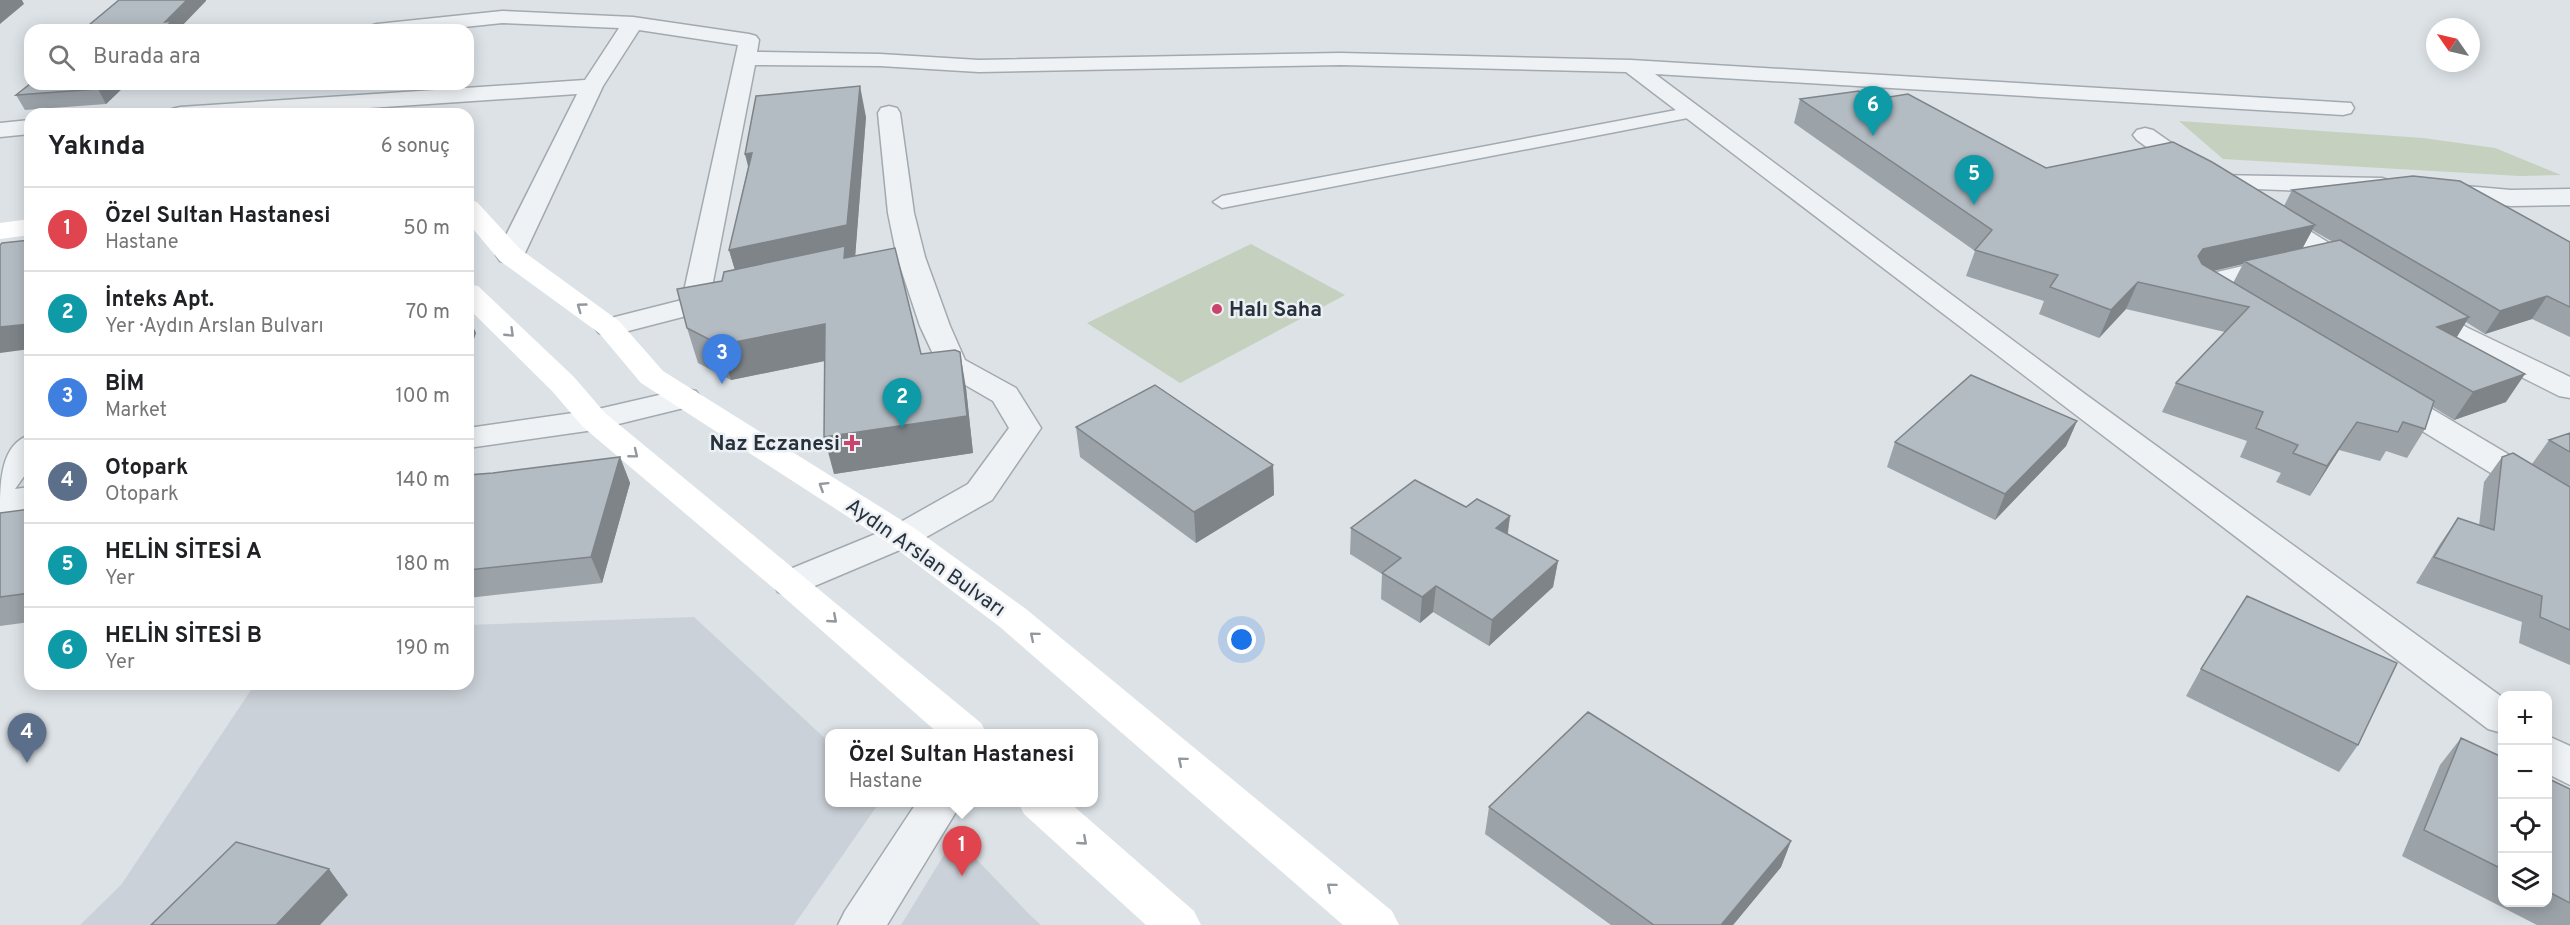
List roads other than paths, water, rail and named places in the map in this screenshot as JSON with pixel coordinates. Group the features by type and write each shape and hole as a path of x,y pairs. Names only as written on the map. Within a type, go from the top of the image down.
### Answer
{"street":[{"path":"435,24 502,17 633,23 749,40 696,304"},
{"path":"510,255 592,86 633,23"},
{"path":"746,58 880,60 979,66 1330,59 1631,66 2343,108"},
{"path":"1631,66 2074,400 2498,715"},
{"path":"303,108 592,86"},
{"path":"279,108 293,90"},
{"path":"791,583 902,536 980,492 1025,428 1005,395 952,365 899,260 901,213 889,113"},
{"path":"0,130 24,128"},
{"path":"2145,135 2213,182 2458,334 2570,389"},
{"path":"2213,182 2415,189 2511,198 2570,197"},
{"name":"Aydın Arslan Bulvarı","path":"474,214 510,255 609,327 652,377 902,536 1013,618 1376,925"},
{"path":"0,231 24,228"},
{"path":"0,252 24,250"},
{"path":"2242,309 2201,284 2329,255"},
{"path":"609,327 741,294"},
{"path":"474,298 563,384 594,420 791,583 961,729"},
{"path":"2365,383 2570,506"},
{"path":"474,437 594,420 685,398"},
{"path":"0,485 24,453"},
{"path":"0,502 24,499"},
{"path":"2552,755 2570,768"},
{"path":"861,925 938,807"},
{"path":"1045,807 1178,925"}],"lane":[{"path":"1222,202 1692,112"}],"place":[{"name":"HELİN SİTESİ B","path":"1873,136"},
{"name":"HELİN SİTESİ A","path":"1974,205"},
{"name":"Halı Saha","path":"1217,309"},
{"name":"BİM","path":"722,384"},
{"name":"İnteks Apt.","path":"902,428"},
{"name":"Naz Eczanesi","path":"852,443"},
{"name":"Otopark","path":"27,763"},
{"name":"Özel Sultan Hastanesi","path":"962,876"}]}
